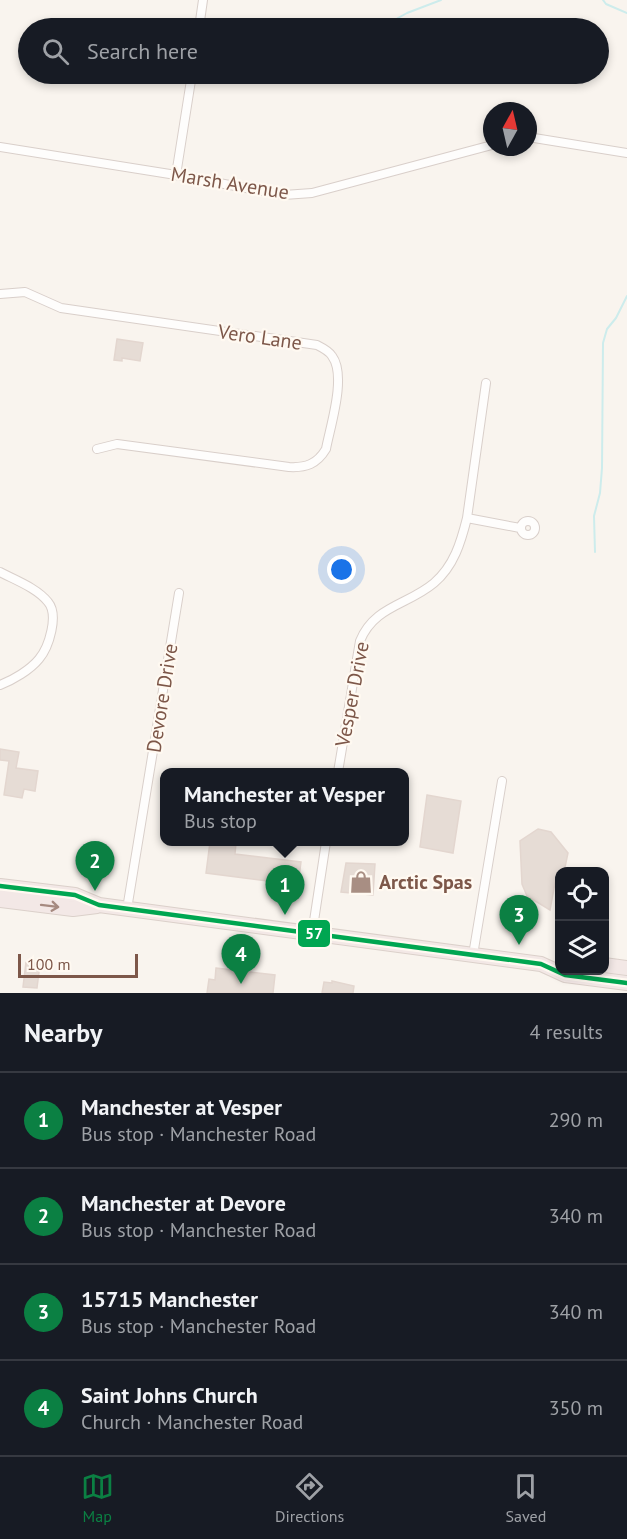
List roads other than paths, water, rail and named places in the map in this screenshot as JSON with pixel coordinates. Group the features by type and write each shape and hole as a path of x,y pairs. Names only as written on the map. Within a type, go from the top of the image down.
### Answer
{"highway":[{"path":"0,886 75,896 99,906"},
{"path":"0,900 6,895 26,889"},
{"path":"0,900 73,909 99,906 127,909 541,964 555,962"},
{"path":"541,964 565,975 623,986"},
{"path":"609,966 627,968"}],"street":[{"path":"200,18 203,0"},
{"path":"176,175 190,84"},
{"path":"537,138 627,153"},
{"name":"Marsh Avenue","path":"0,147 284,195 304,194 483,147"},
{"name":"Vero Lane","path":"0,294 25,292 61,308 317,345 332,356 336,364 338,386 326,449 311,465 301,468 290,467 117,444 97,449"},
{"name":"Vesper Drive","path":"339,768 360,641 365,629 376,617 432,585 456,555 467,518 486,382"},
{"path":"467,518 520,528"},
{"path":"0,572 48,601 54,611 54,622 40,658 26,670 0,685"},
{"name":"Devore Drive","path":"127,909 179,593"},
{"path":"473,955 502,781"},
{"path":"312,934 326,846"}],"waterway":[{"path":"398,18 441,0"},
{"path":"603,0 606,4 627,13"},
{"path":"595,552 594,516 600,493 602,468 603,343 607,329 616,318 627,296"}],"place":[{"name":"Arctic Spas","path":"361,882"},
{"name":"Manchester at Devore","path":"95,891"},
{"name":"Manchester at Vesper","path":"285,915"},
{"name":"15715 Manchester","path":"519,945"},
{"name":"Saint Johns Church","path":"241,984"}]}
